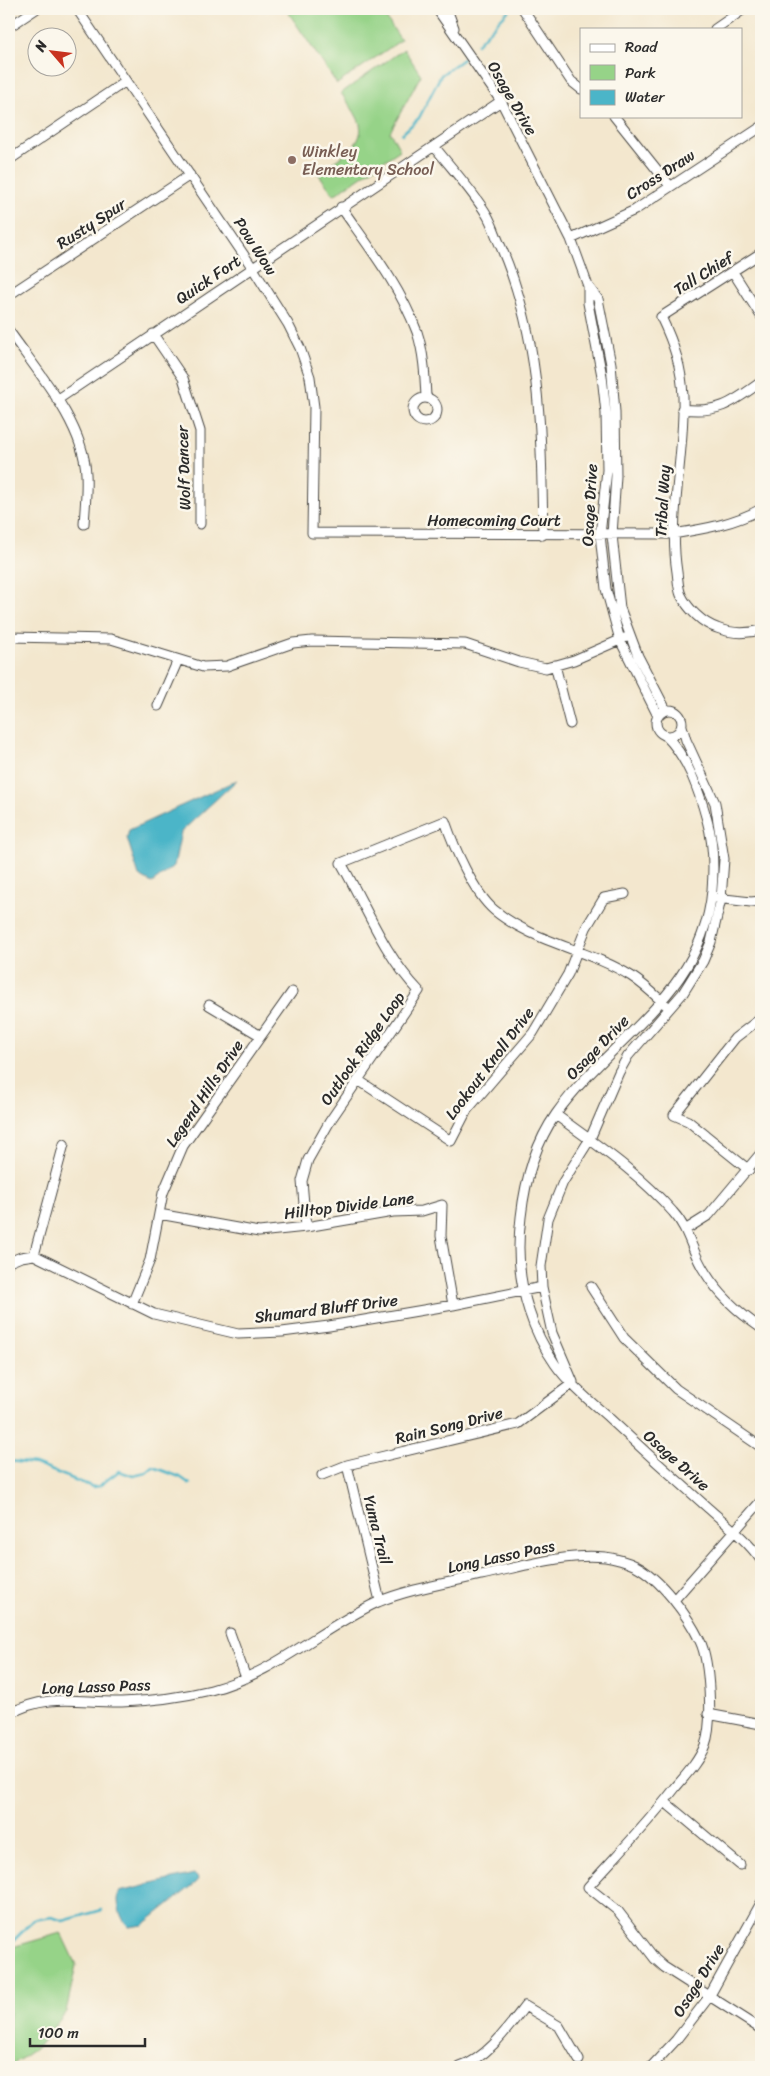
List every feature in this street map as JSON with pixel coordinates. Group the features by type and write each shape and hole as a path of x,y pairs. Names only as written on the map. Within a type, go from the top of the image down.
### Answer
{"street":[{"path":"9,27 36,9"},
{"name":"Pow Wow","path":"76,9 252,267 288,324 300,348 310,377 314,407 312,534"},
{"name":"Osage Drive","path":"437,9 501,101 572,239 588,286 598,299 611,364 616,412 616,476 612,535 620,608 629,636 666,710"},
{"name":"Osage Drive","path":"447,9 458,37"},
{"path":"523,9 571,81 580,89"},
{"path":"716,28 744,9"},
{"path":"9,160 126,81"},
{"name":"Quick Fort","path":"57,400 501,101"},
{"path":"616,118 670,186"},
{"name":"Cross Draw","path":"572,239 626,214 761,127"},
{"path":"434,146 487,215 511,271 522,305 533,352 541,417 543,535"},
{"name":"Rusty Spur","path":"9,295 190,175"},
{"path":"341,207 389,276 418,334 425,370 426,398"},
{"name":"Tall Chief","path":"661,318 761,253"},
{"path":"732,272 761,316"},
{"name":"Osage Drive","path":"588,286 588,303 602,376 606,413 607,470 600,535 606,589 620,640 658,716"},
{"name":"Tribal Way","path":"661,318 671,338 681,368 682,409 673,534 681,594 696,615 710,626 728,632 741,633 761,630"},
{"path":"9,332 57,400 78,439 86,473 84,524"},
{"name":"Wolf Dancer","path":"153,334 183,378 200,430 200,524"},
{"path":"682,409 701,412 718,409 736,400 761,382"},
{"name":"Homecoming Court","path":"312,534 673,534 728,523 742,519 761,509"},
{"path":"9,637 110,639 203,667 227,666 293,643 418,642 465,644 519,662 546,668 574,660 629,636"},
{"path":"158,706 178,660"},
{"path":"555,666 570,724"},
{"path":"666,710 679,713 682,726 674,735 666,736 657,728 658,716 666,710"},
{"name":"Osage Drive","path":"682,726 686,740 715,804 724,859 721,899 711,942 703,961 683,992 584,1079 556,1115 536,1154 524,1198 519,1233 523,1290 542,1343 556,1365 581,1392 734,1531 761,1560"},
{"name":"Osage Drive","path":"573,1383 552,1333 542,1287 541,1266 548,1219 563,1182 590,1140 619,1072 628,1056 666,1005 693,956 708,916 711,897 713,849 710,830 691,774 674,744 666,736"},
{"name":"Outlook Ridge Loop","path":"306,1227 302,1181 308,1160 330,1121 419,991 404,975 375,928 341,863 444,821 455,851 472,881 493,910 531,934 577,951"},
{"name":"Lookout Knoll Drive","path":"358,1080 451,1140 468,1110 533,1033 558,992 586,928 604,898 625,894"},
{"path":"711,897 751,902 761,901"},
{"path":"577,951 631,976 666,1005"},
{"name":"Legend Hills Drive","path":"132,1304 150,1260 164,1193 183,1146 292,992"},
{"path":"209,1005 261,1036"},
{"path":"749,1170 688,1121 674,1115 734,1038 761,1018"},
{"path":"556,1115 616,1158 674,1212 685,1230 704,1272 733,1308 760,1324"},
{"path":"9,1262 21,1257 34,1255 64,1144"},
{"path":"685,1230 709,1215 749,1170 761,1153"},
{"name":"Hilltop Divide Lane","path":"159,1214 259,1232 306,1227 393,1212 422,1211 442,1205 441,1236 453,1306"},
{"name":"Shumard Bluff Drive","path":"34,1255 154,1314 238,1334 282,1332 453,1306 542,1287"},
{"path":"591,1287 624,1338 676,1389 761,1447"},
{"name":"Rain Song Drive","path":"322,1475 347,1465 518,1424 573,1383"},
{"name":"Yuma Trail","path":"347,1465 380,1601"},
{"path":"674,1600 761,1501"},
{"name":"Long Lasso Pass","path":"9,1714 24,1706 46,1700 72,1698 122,1702 176,1697 212,1690 269,1668 343,1621 380,1601 442,1584 560,1558 606,1557 636,1566 674,1600 693,1626 703,1648 709,1677 706,1744 690,1770 664,1802 588,1887 618,1911 664,1967 709,1997"},
{"path":"230,1633 246,1678"},
{"path":"708,1714 761,1724"},
{"path":"664,1802 740,1865"},
{"name":"Osage Drive","path":"651,2067 676,2040 709,1997 761,1903"},
{"path":"709,1997 761,2029"},
{"path":"460,2067 468,2064 485,2052 526,2006 558,2026 579,2060"}],"green space":[{"path":"286,9 380,9 401,40 337,84"},
{"path":"404,49 421,75 390,132 400,150 334,195 317,172 340,157 355,144 361,128 358,119 341,93"},
{"path":"61,1933 76,1965 66,2012 38,2047 9,2067 9,1948"}],"water":[{"path":"237,780 181,832 174,866 152,883 139,876 127,838 129,830"},
{"path":"194,1874 198,1878 197,1882 143,1925 129,1927 123,1920 118,1901 119,1892"}],"waterway":[{"path":"477,44 510,9"},
{"path":"402,134 419,118 441,75 463,59"},
{"path":"9,1461 35,1464 93,1487 99,1486 119,1471 133,1476 146,1473 153,1467 180,1477 190,1484"},
{"path":"9,1945 34,1920 52,1917 63,1921 102,1910"}],"place":[{"name":"Winkley Elementary School","path":"292,160"}]}
